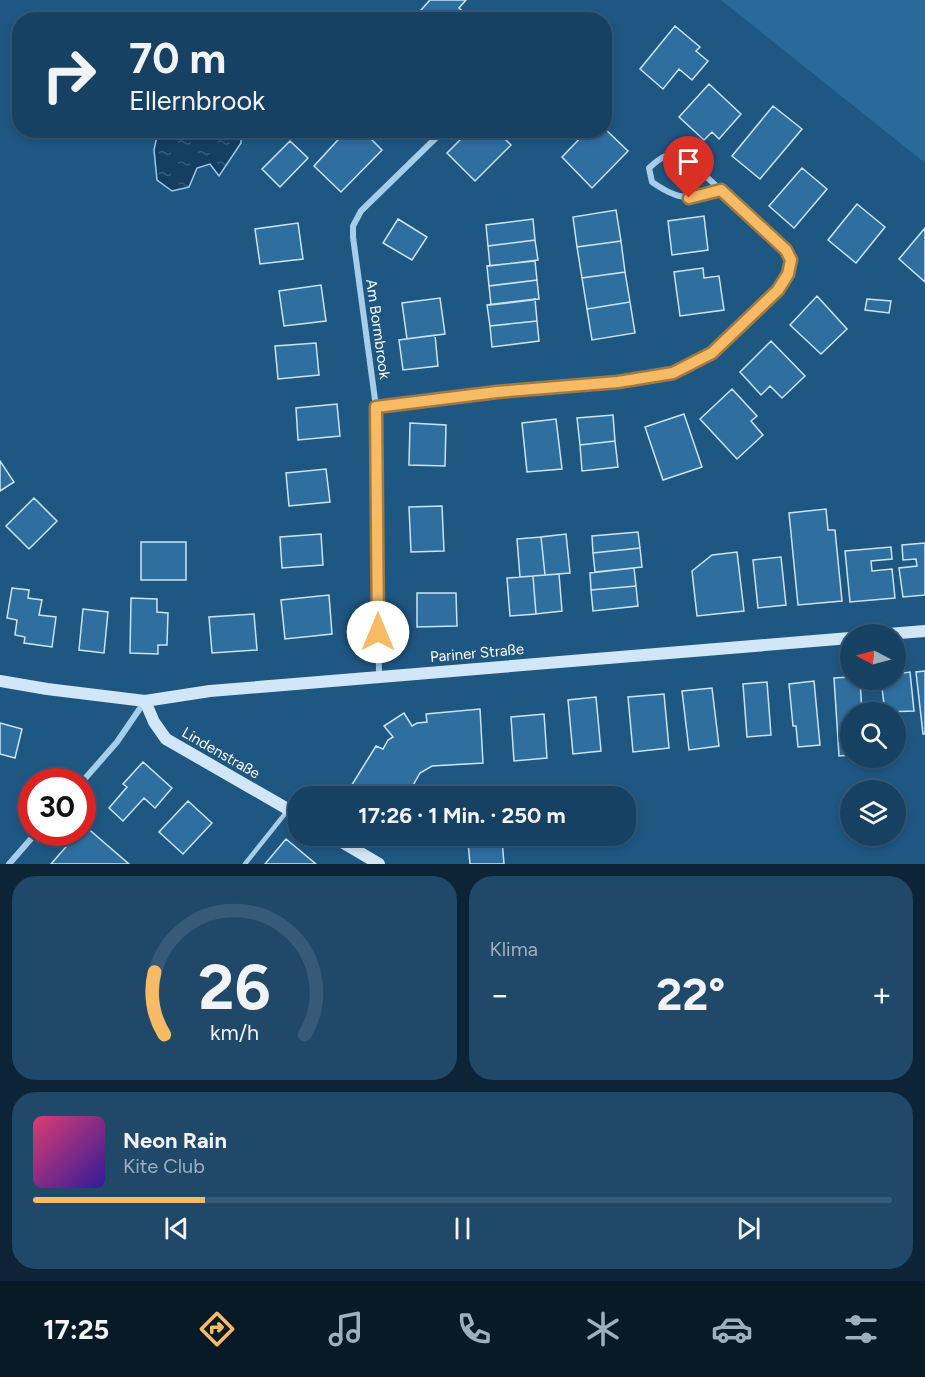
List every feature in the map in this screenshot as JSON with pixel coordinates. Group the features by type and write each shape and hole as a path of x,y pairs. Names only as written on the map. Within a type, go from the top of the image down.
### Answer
{"street":[{"name":"Am Bormbrook","path":"379,676 376,407 353,226 361,211 436,138"},
{"path":"376,407 497,392 618,382 673,373 712,353 778,290 788,274 791,260 786,250 721,190 686,158 674,153 660,158 649,168 652,182 669,194 689,198 721,190"},
{"path":"906,633 925,631"},
{"name":"Pariner Straße","path":"0,681 145,701 210,691 840,639"},
{"path":"94,768 117,742 145,701"},
{"name":"Lindenstraße","path":"145,701 154,722 166,739 288,809"},
{"path":"9,864 25,846"},
{"path":"349,846 379,864"}],"lane":[{"path":"245,864 288,818"}],"shaded area":[{"path":"721,0 925,0 925,163"}],"water":[{"path":"157,138 241,138 241,143 219,176 210,164 197,168 189,187 172,191 157,180 154,150"}],"building":[{"path":"430,0 466,0 459,8 463,12 423,12 421,10"},
{"path":"675,26 700,47 696,51 708,61 692,80 679,69 663,89 640,69"},
{"path":"709,84 741,114 719,139 712,132 704,140 679,117"},
{"path":"773,106 802,129 760,179 732,156"},
{"path":"612,136 628,151 592,188 562,157 580,138 612,138"},
{"path":"340,138 370,138 382,150 341,192 314,166"},
{"path":"462,138 504,138 511,145 475,181 447,153"},
{"path":"290,141 308,158 280,187 262,169"},
{"path":"802,168 827,189 794,228 769,206"},
{"path":"857,204 885,227 856,263 828,240"},
{"path":"616,210 621,241 577,247 573,217"},
{"path":"704,216 708,250 672,255 668,221"},
{"path":"398,219 427,237 412,260 383,243"},
{"path":"533,219 535,240 488,246 486,225"},
{"path":"298,223 303,259 260,264 255,229"},
{"path":"925,228 925,282 899,259"},
{"path":"535,240 538,260 490,266 488,246"},
{"path":"621,241 625,272 582,278 577,247"},
{"path":"535,261 537,280 489,286 487,266"},
{"path":"703,268 704,278 719,276 724,310 680,316 674,272"},
{"path":"625,272 630,302 587,309 582,278"},
{"path":"537,280 539,299 491,305 489,286"},
{"path":"321,285 326,321 284,326 279,291"},
{"path":"817,296 847,329 821,354 790,325"},
{"path":"440,298 445,334 407,339 402,303"},
{"path":"535,299 537,321 490,326 487,305"},
{"path":"867,299 891,301 889,313 865,310"},
{"path":"630,302 635,333 592,340 587,309"},
{"path":"537,321 539,341 492,347 490,326"},
{"path":"435,335 438,366 403,370 399,340"},
{"path":"771,341 805,376 782,398 770,386 761,395 740,372"},
{"path":"316,343 319,375 278,379 275,346"},
{"path":"732,389 757,416 751,421 763,435 737,459 700,419"},
{"path":"337,404 340,436 298,440 296,408"},
{"path":"684,414 702,467 663,480 645,427"},
{"path":"613,415 615,441 580,445 577,418"},
{"path":"556,419 562,469 527,472 522,423"},
{"path":"410,423 446,425 445,466 409,465"},
{"path":"615,441 618,467 582,471 580,445"},
{"path":"0,461 14,482 0,491"},
{"path":"326,469 330,502 289,506 286,473"},
{"path":"34,498 57,521 29,549 6,526"},
{"path":"442,506 444,551 411,552 409,507"},
{"path":"826,509 828,530 835,530 842,601 798,605 789,513"},
{"path":"638,532 640,548 593,553 592,536"},
{"path":"321,534 323,565 282,568 280,537"},
{"path":"566,534 570,573 545,575 541,537"},
{"path":"541,537 545,575 520,577 517,539"},
{"path":"141,542 186,542 186,580 141,580"},
{"path":"925,543 925,595 903,597 899,568 917,566 916,559 903,560 902,545"},
{"path":"891,547 892,559 871,561 872,571 892,569 895,598 850,602 845,551"},
{"path":"640,548 642,567 595,572 593,553"},
{"path":"737,552 744,611 697,616 692,571 712,555"},
{"path":"781,557 786,605 758,608 753,560"},
{"path":"634,568 636,586 591,590 590,573"},
{"path":"559,574 562,611 536,614 533,576"},
{"path":"533,576 536,614 510,616 507,578"},
{"path":"636,586 638,606 593,611 591,590"},
{"path":"12,588 29,590 28,598 42,600 39,615 56,617 52,647 24,643 25,637 15,635 17,620 7,618"},
{"path":"417,593 456,593 457,626 417,627"},
{"path":"329,595 332,634 285,639 281,600"},
{"path":"131,598 157,599 157,612 168,613 167,645 158,645 158,654 130,653"},
{"path":"83,609 108,612 104,653 79,650"},
{"path":"254,614 257,650 212,653 209,617"},
{"path":"925,671 925,734 923,734 916,672"},
{"path":"910,672 914,711 906,711 906,702 884,702 882,690 906,690 906,673"},
{"path":"834,678 840,678 840,690 861,690 861,702 840,702 839,756"},
{"path":"814,681 820,745 798,747 796,726 793,726 789,684"},
{"path":"767,682 771,735 747,737 743,684"},
{"path":"712,688 719,746 689,750 682,691"},
{"path":"664,694 669,748 633,752 628,697"},
{"path":"596,697 601,751 573,754 568,700"},
{"path":"480,709 483,763 432,766 420,773 413,786 351,786 376,746 383,749 388,740 393,737 384,726 404,713 412,726 427,722 426,714"},
{"path":"544,714 547,758 514,761 511,717"},
{"path":"0,723 22,729 15,758 0,754"},
{"path":"143,762 172,788 155,808 144,798 123,821 109,808 127,787 123,784"},
{"path":"188,801 212,823 183,854 159,832"},
{"path":"96,836 129,864 51,864 67,846 96,846"},
{"path":"286,839 288,846 294,846 316,864 265,864"},
{"path":"468,846 503,846 504,864 470,864"}],"route":[{"path":"378,632 376,407 497,392 618,382 673,373 712,353 778,290 788,274 791,260 786,250 721,190 689,198"}]}
